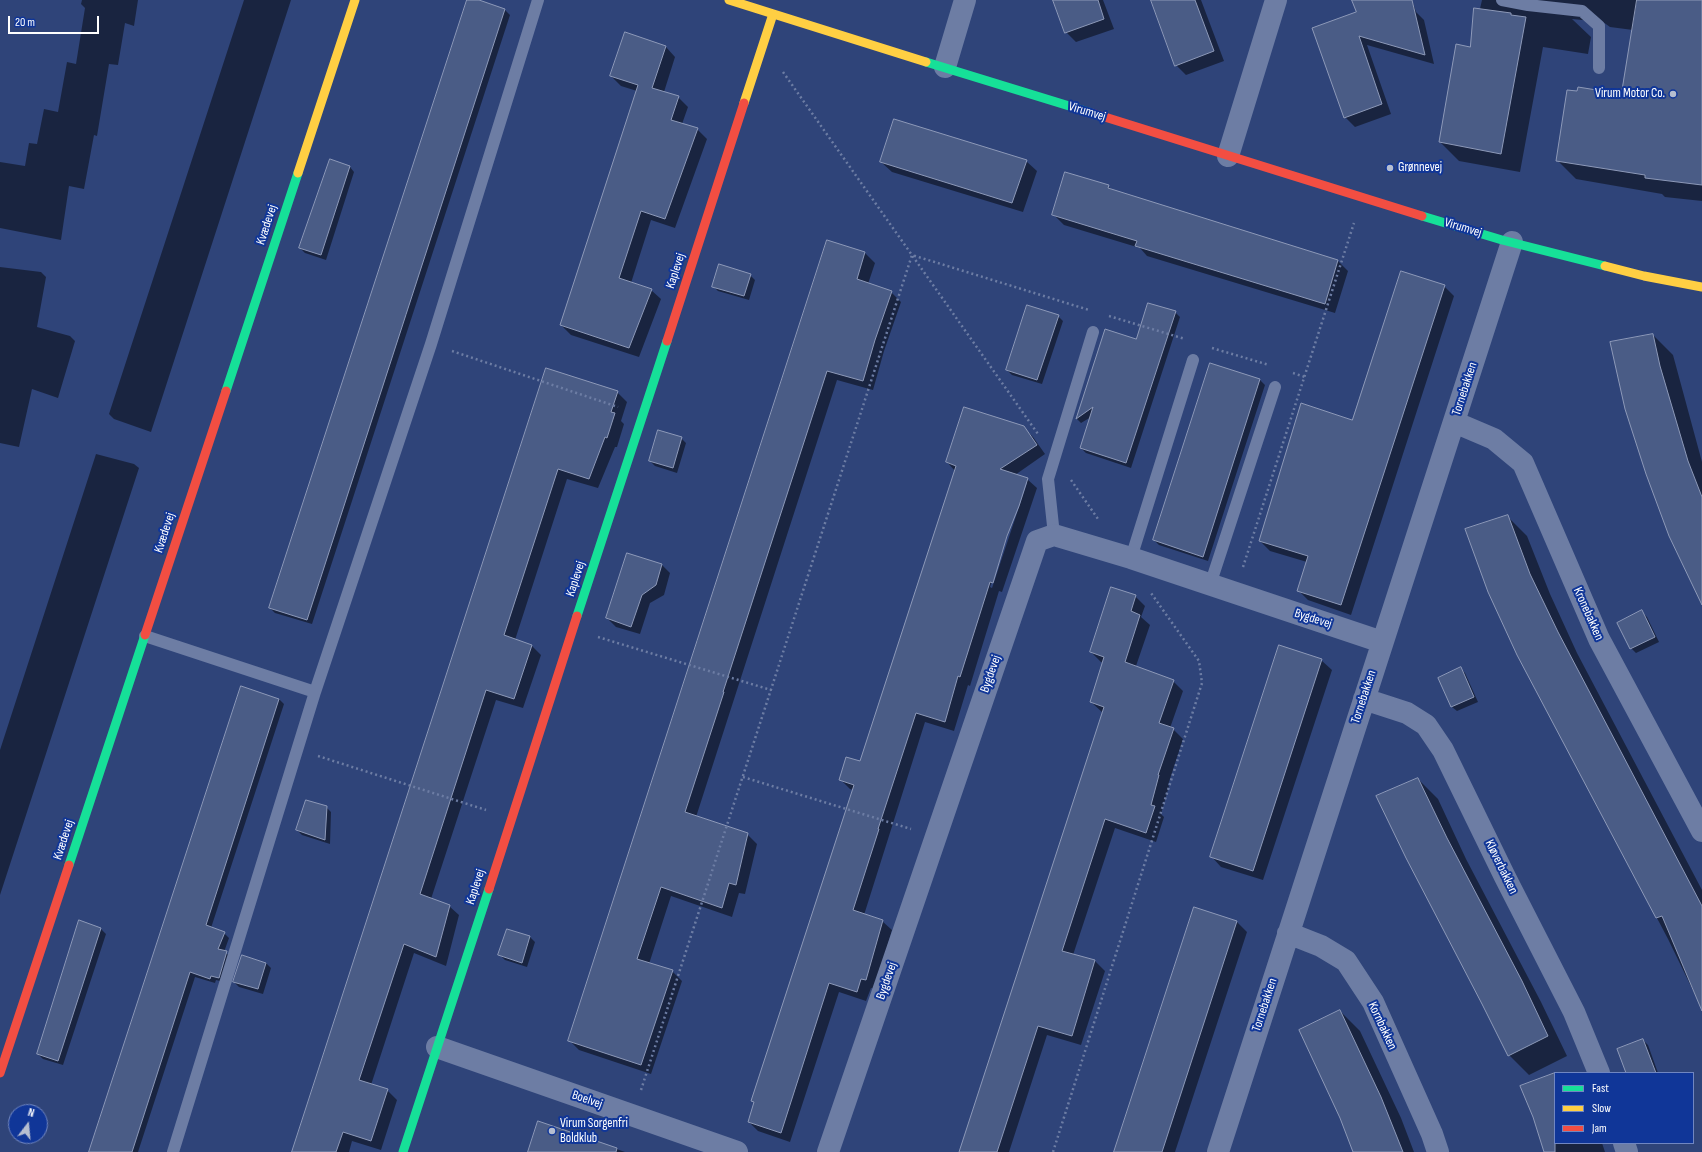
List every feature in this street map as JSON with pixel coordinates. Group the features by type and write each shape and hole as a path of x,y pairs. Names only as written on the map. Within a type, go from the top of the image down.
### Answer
{"street":[{"name":"Kvædevej","path":"0,1073 355,0"},
{"name":"Virumvej","path":"730,0 1228,156 1512,242 1644,276 1702,287"},
{"path":"945,67 965,0"},
{"path":"1228,156 1276,0"},
{"name":"Kaplevej","path":"403,1152 773,14"},
{"name":"Tornebakken","path":"1218,1152 1512,242"},
{"name":"Kronebakken","path":"1454,422 1494,439 1523,463 1545,519 1598,639 1702,831"},
{"name":"Bygdevej","path":"828,1152 1036,541 1054,535 1382,642"},
{"name":"Kløverbakken","path":"1364,699 1407,713 1426,725 1443,750 1505,877 1574,1012 1599,1072"},
{"name":"Kornbakken","path":"1288,933 1321,946 1346,961 1373,1002 1432,1134 1438,1152"},
{"name":"Boelvej","path":"437,1047 737,1152"}],"lane":[{"path":"173,1152 315,692 431,344 538,0"},
{"path":"1502,0 1528,5 1582,11 1599,26 1599,68"},
{"path":"1054,535 1048,479 1093,332"},
{"path":"1128,558 1193,360"},
{"path":"1210,585 1275,387"},
{"path":"145,636 315,692"}],"path":[{"path":"763,43 1098,520"},
{"path":"1235,593 1306,377 1362,196"},
{"path":"912,255 1094,311"},
{"path":"633,1116 912,255"},
{"path":"1101,314 1192,342"},
{"path":"431,344 643,415"},
{"path":"1207,346 1275,367"},
{"path":"1290,372 1306,377"},
{"path":"1053,1152 1202,682 1199,661 1128,558"},
{"path":"573,629 771,690"},
{"path":"297,750 512,818"},
{"path":"743,777 936,837"}],"building":[{"path":"467,0 479,0 505,9 307,620 269,608"},
{"path":"1053,0 1098,0 1104,19 1065,33"},
{"path":"1151,0 1195,0 1214,51 1175,66"},
{"path":"1352,0 1412,0 1425,55 1359,36 1382,104 1344,118 1312,28 1356,12"},
{"path":"1637,0 1702,0 1702,185 1645,178 1645,175 1556,161 1567,90 1577,91 1578,87 1621,94"},
{"path":"1474,8 1511,13 1511,15 1526,17 1501,154 1439,142 1456,44 1470,47"},
{"path":"625,32 666,46 652,88 679,96 671,120 698,128 665,219 641,211 619,278 652,289 629,348 560,325 638,85 610,76"},
{"path":"894,119 1027,160 1012,203 880,162"},
{"path":"330,159 350,166 321,255 299,248"},
{"path":"1065,172 1109,185 1108,188 1338,260 1325,304 1135,246 1137,241 1052,215"},
{"path":"827,240 865,252 857,279 892,291 863,381 827,371 685,812 748,833 736,885 729,883 722,908 661,887 637,959 673,970 641,1065 568,1041"},
{"path":"719,264 751,274 744,296 712,287"},
{"path":"1401,271 1445,285 1341,605 1297,591 1308,556 1259,541 1301,403 1352,420"},
{"path":"1148,303 1176,311 1126,463 1080,448 1093,407 1076,419 1105,329 1136,339"},
{"path":"1027,305 1059,315 1037,380 1006,370"},
{"path":"1653,334 1660,366 1688,461 1702,497 1702,605 1669,536 1646,474 1625,409 1610,342"},
{"path":"1210,363 1260,379 1203,557 1153,540"},
{"path":"546,368 618,391 611,412 615,413 607,438 605,437 589,479 558,469 504,635 532,645 514,699 486,690 420,894 450,905 436,957 404,944 359,1080 388,1089 371,1141 343,1132 336,1152 292,1152"},
{"path":"964,407 1024,426 1037,445 1000,469 1028,478 1007,536 993,583 990,582 960,677 958,676 945,722 916,713 878,829 853,910 883,920 866,980 861,979 857,992 829,983 781,1133 748,1122 754,1102 751,1101 854,785 839,780 846,757 860,761 956,466 946,462"},
{"path":"658,430 682,437 673,468 649,461"},
{"path":"1508,515 1530,574 1558,632 1702,906 1702,1011 1662,916 1656,918 1517,655 1488,592 1465,529"},
{"path":"627,553 662,564 656,585 642,595 631,627 606,618"},
{"path":"1111,587 1136,595 1131,611 1140,615 1125,662 1174,680 1159,723 1174,728 1158,775 1151,805 1155,806 1146,833 1105,819 1062,951 1095,960 1072,1036 1038,1026 997,1152 959,1152 1104,707 1090,702 1104,657 1090,652"},
{"path":"1642,610 1655,637 1630,649 1617,623"},
{"path":"1279,645 1322,659 1253,871 1210,857"},
{"path":"1461,667 1474,697 1451,707 1438,678"},
{"path":"241,686 279,699 206,925 225,932 218,949 227,951 219,978 211,976 210,979 190,972 132,1152 89,1152"},
{"path":"1418,778 1447,838 1522,981 1548,1036 1508,1056 1406,858 1376,796"},
{"path":"306,800 327,806 325,840 296,830"},
{"path":"1194,907 1237,921 1162,1152 1114,1152"},
{"path":"79,920 101,928 58,1061 37,1054"},
{"path":"507,929 530,936 522,963 498,955"},
{"path":"242,955 266,963 258,989 233,982"},
{"path":"1340,1010 1381,1097 1403,1152 1353,1152 1340,1118 1299,1030"},
{"path":"1643,1039 1656,1072 1626,1072 1617,1049"},
{"path":"1554,1073 1555,1152 1544,1152 1533,1117 1520,1086"},
{"name":"Virum Sorgenfri Boldklub","path":"538,1121 617,1148 616,1152 528,1152"}],"traffic: fast":[{"path":"926,62 1092,113"},
{"path":"226,391 298,173"},
{"path":"1422,216 1502,240 1605,266"},
{"path":"577,616 667,341"},
{"path":"69,865 145,635"},
{"path":"403,1152 489,889"}],"traffic: slow":[{"path":"298,173 355,0"},
{"path":"729,0 926,62"},
{"path":"744,103 773,14"},
{"path":"1605,266 1644,276 1702,287"}],"traffic: jam":[{"path":"667,341 744,103"},
{"path":"1092,113 1422,216"},
{"path":"145,635 226,391"},
{"path":"489,889 577,616"},
{"path":"0,1073 69,865"}],"place":[{"name":"Virum Motor Co.","path":"1673,94"},
{"name":"Grønnevej","path":"1390,168"},
{"name":"Virum Sorgenfri Boldklub","path":"552,1131"}]}
